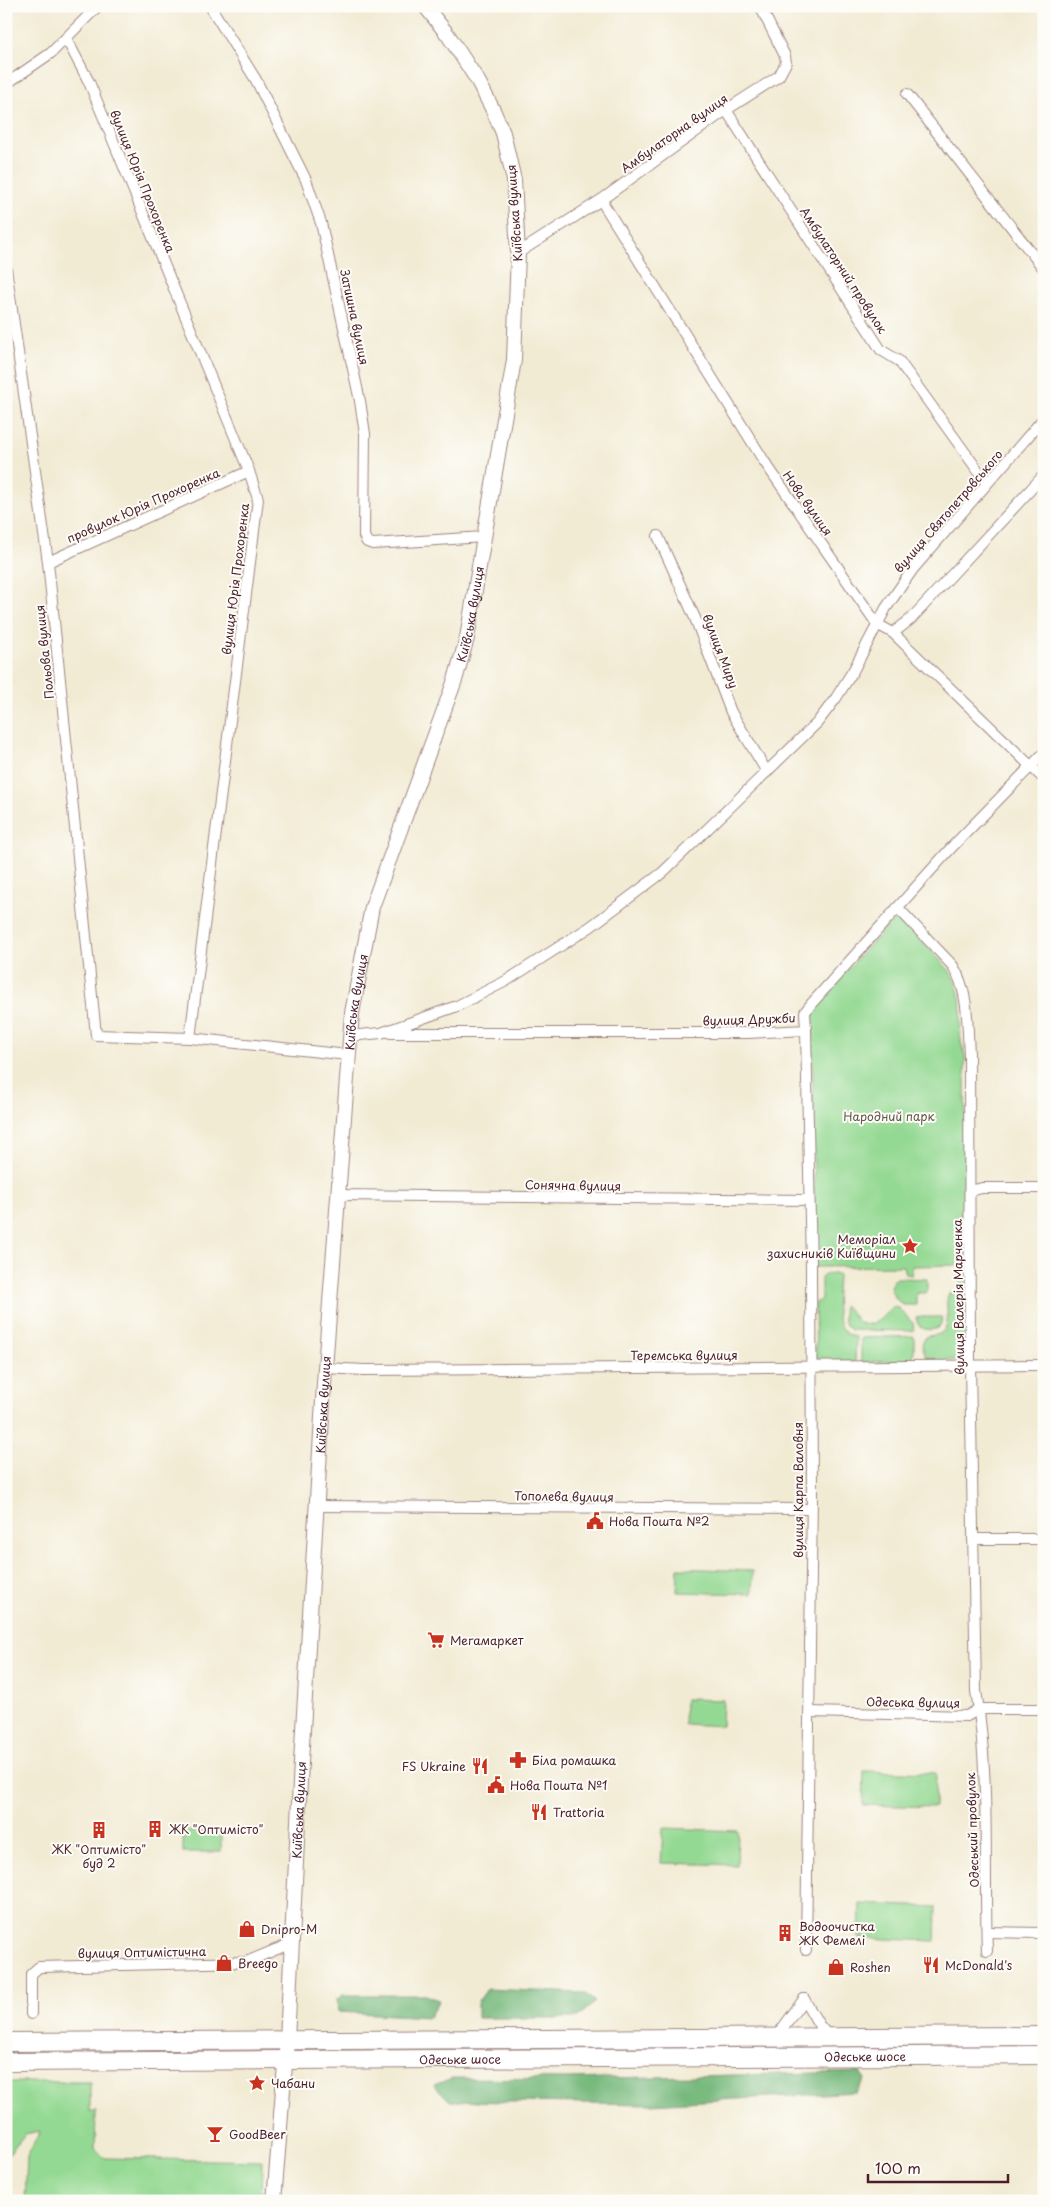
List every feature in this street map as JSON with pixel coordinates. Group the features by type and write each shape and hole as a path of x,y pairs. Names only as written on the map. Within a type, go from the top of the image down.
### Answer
{"highway":[{"name":"Одеське шосе","path":"6,2042 1044,2036"},
{"name":"Одеське шосе","path":"6,2062 1044,2056"}],"street":[{"path":"6,84 51,53 98,6"},
{"name":"Затишна вулиця","path":"210,6 256,80 306,180 319,216 362,409 365,434 364,536 367,542 373,544 484,537"},
{"name":"Київська вулиця","path":"274,2201 286,2061 301,1762 325,1368 349,1036 372,907 456,680 467,638 514,360 518,253 514,180 503,133 478,81 448,35 425,6"},
{"name":"Амбулаторна вулиця","path":"518,253 601,200 726,110 779,76 786,64 760,6"},
{"name":"вулиця Юрія Прохоренка","path":"66,38 89,82 249,471 258,499 190,1038"},
{"path":"907,94 1044,269"},
{"name":"Амбулаторний провулок","path":"726,110 881,350 899,361 987,483"},
{"name":"Нова вулиця","path":"601,200 764,461 877,624 893,633 1044,779"},
{"name":"Польова вулиця","path":"6,268 48,562 96,1035 190,1038"},
{"name":"вулиця Святопетровського","path":"381,1033 457,1006 506,981 590,927 662,873 817,723 853,671 877,624 913,569 1044,418"},
{"name":"провулок Юрія Прохоренка","path":"48,562 249,471"},
{"path":"893,633 912,619 1044,475"},
{"name":"вулиця Миру","path":"658,536 695,618 731,712 767,772"},
{"name":"вулиця Дружби","path":"381,1033 748,1033 806,1030 805,1012 812,1003 950,848 1044,753"},
{"name":"вулиця Валерія Марченка","path":"898,908 953,966 960,976 967,1007 969,1053 970,1365 976,1691 979,1709"},
{"name":"вулиця Карпа Валовня","path":"806,1030 812,1268 810,1366 810,1712 806,1950"},
{"path":"349,1036 381,1033"},
{"path":"190,1038 348,1055"},
{"path":"970,1191 982,1188 1044,1188"},
{"name":"Сонячна вулиця","path":"337,1195 809,1200"},
{"name":"Теремська вулиця","path":"325,1368 364,1370 1044,1365"},
{"name":"Тополева вулиця","path":"317,1506 811,1509"},
{"path":"973,1540 1044,1539"},
{"name":"Одеська вулиця","path":"810,1712 968,1716 979,1709 1044,1709"},
{"name":"Одеський провулок","path":"979,1709 985,1816 987,1951"},
{"path":"987,1932 1044,1933"},
{"name":"вулиця Оптимістична","path":"32,2014 31,1974 38,1967 246,1962 292,1944"},
{"path":"776,2037 804,1999 816,2020 830,2038"}],"green space":[{"name":"Народний парк","path":"902,919 949,970 954,978 960,1002 960,1036 965,1053 966,1353 962,1359 958,1360 927,1361 922,1344 925,1337 939,1334 945,1329 949,1293 960,1293 960,1265 912,1266 912,1275 905,1274 903,1266 815,1267 812,1014 815,1005 891,922"},
{"path":"825,1274 838,1274 838,1321 847,1334 856,1337 855,1362 816,1361 815,1303 821,1300 821,1278"},
{"path":"897,1278 927,1279 927,1293 916,1293 916,1305 903,1305 895,1298 890,1288 893,1280"},
{"path":"843,1306 862,1324 867,1324 874,1323 896,1306 913,1323 914,1331 851,1330 844,1323"},
{"path":"916,1317 942,1317 941,1324 936,1329 929,1330 920,1327"},
{"path":"914,1336 912,1361 861,1362 861,1338"},
{"path":"678,1568 753,1571 752,1594 677,1592"},
{"path":"685,1699 723,1700 722,1726 684,1724"},
{"path":"864,1771 936,1773 935,1807 863,1805"},
{"path":"663,1828 738,1831 737,1865 661,1863"},
{"path":"183,1831 221,1831 221,1852 183,1852"},
{"path":"860,1904 936,1907 935,1941 859,1938"},
{"path":"487,1989 584,1993 595,2002 577,2018 477,2018 477,2003"},
{"path":"343,1995 426,1995 439,2000 429,2017 339,2012 336,2000"},
{"path":"860,2072 865,2079 856,2092 651,2104 450,2101 434,2085 452,2078 568,2079"},
{"path":"6,2082 90,2082 90,2111 96,2111 95,2149 105,2158 262,2161 261,2201 25,2201 27,2157 40,2131 25,2134 6,2157"}],"place":[{"name":"Меморіал захисників Київщини","path":"910,1246"},
{"name":"Нова Пошта №2","path":"595,1521"},
{"name":"Мегамаркет","path":"436,1640"},
{"name":"Біла ромашка","path":"518,1760"},
{"name":"FS Ukraine","path":"480,1766"},
{"name":"Нова Пошта №1","path":"496,1785"},
{"name":"Trattoria","path":"539,1812"},
{"name":"ЖК \"Оптимісто\"","path":"155,1829"},
{"name":"ЖК \"Оптимісто\" буд 2","path":"99,1830"},
{"name":"Dnipro-M","path":"247,1929"},
{"name":"Водоочистка ЖК Фемелі","path":"785,1933"},
{"name":"Breego","path":"224,1963"},
{"name":"McDonald's","path":"931,1965"},
{"name":"Roshen","path":"836,1967"},
{"name":"Чабани","path":"257,2083"},
{"name":"GoodBeer","path":"215,2134"}]}
